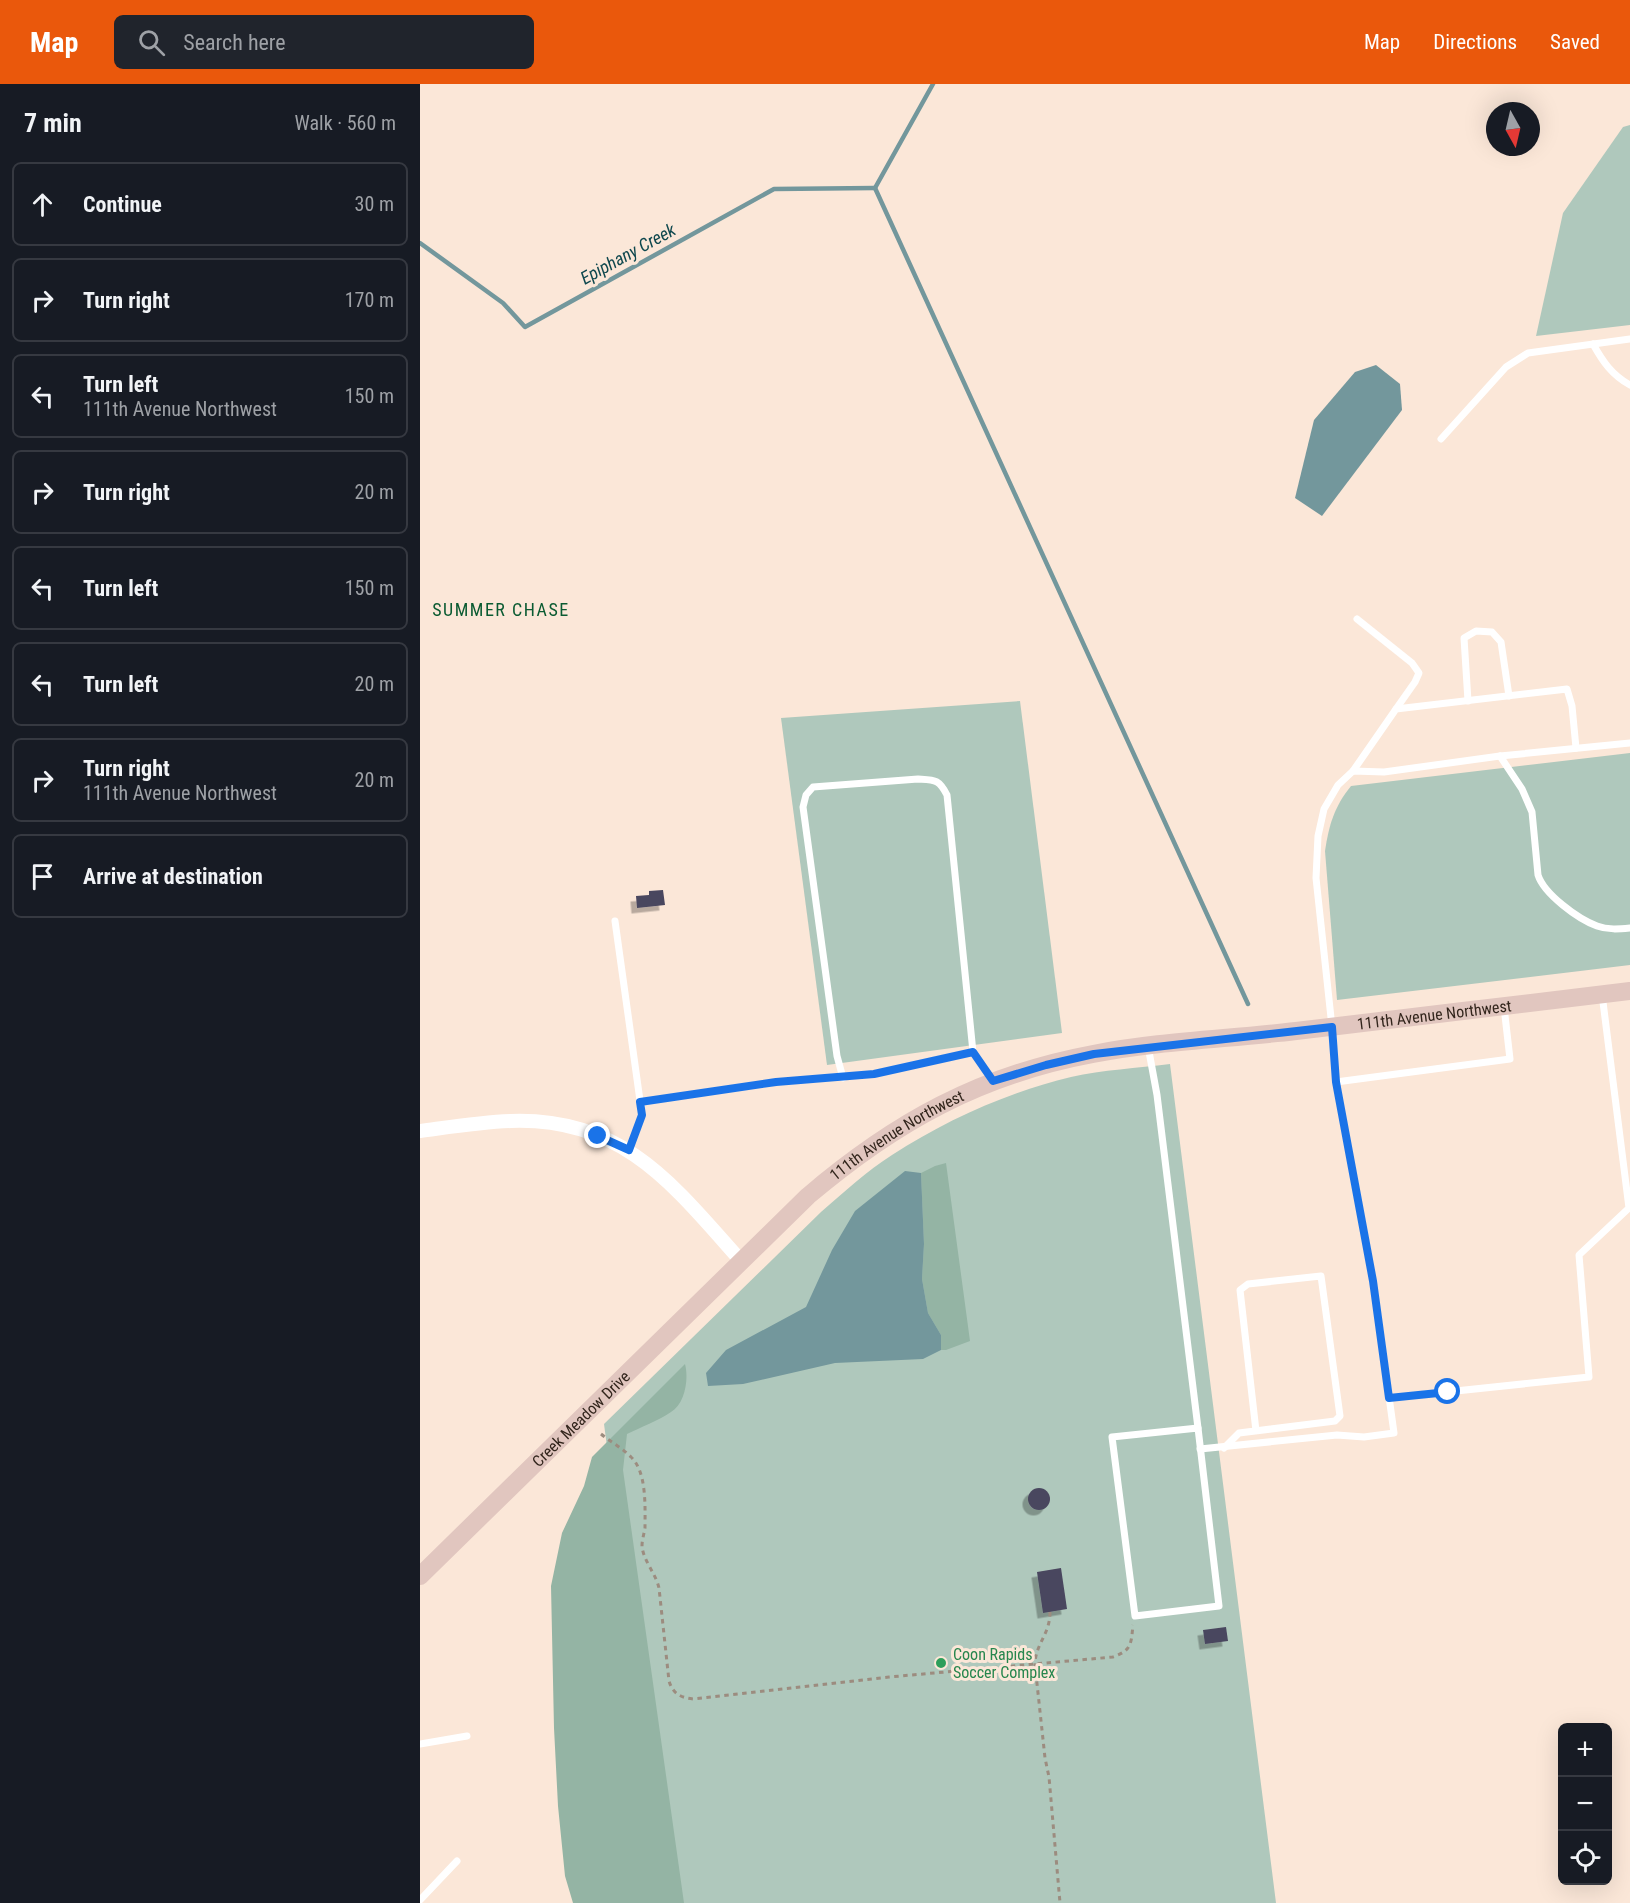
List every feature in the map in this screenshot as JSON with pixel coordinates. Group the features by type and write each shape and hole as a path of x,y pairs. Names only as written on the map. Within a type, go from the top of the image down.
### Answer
{"street":[{"name":"111th Avenue Northwest","path":"742,1262 808,1196 846,1164 924,1113 993,1081 1084,1056 1148,1046 1332,1027 1630,991"},
{"path":"420,1131 512,1121 551,1123 582,1130 615,1142 650,1165 679,1191 742,1262"},
{"name":"Creek Meadow Drive","path":"420,1576 742,1262"}],"lane":[{"path":"1441,439 1506,367 1528,353 1630,339"},
{"path":"1593,344 1604,364 1618,378 1630,385"},
{"path":"1200,1449 1337,1435 1364,1437 1394,1433 1373,1281 1336,1082 1316,878 1318,836 1324,809 1338,785 1353,771 1419,673 1412,663 1357,619"},
{"path":"1468,701 1464,638 1476,631 1492,632 1501,642 1509,696"},
{"path":"1396,709 1567,688 1572,706 1576,748"},
{"path":"1353,771 1384,772 1500,756 1630,742"},
{"path":"1500,756 1522,789 1532,812 1540,883 1586,921 1599,927 1630,928"},
{"path":"843,1078 837,1056 803,807 806,795 813,787 934,780 942,786 947,795 973,1052 993,1081"},
{"path":"615,921 642,1115 629,1150"},
{"path":"1389,1398 1589,1377 1580,1255 1629,1208 1602,994"},
{"path":"1336,1082 1510,1059 1504,1006"},
{"path":"1148,1046 1157,1095 1198,1428 1219,1606 1135,1616 1112,1437 1198,1428"},
{"path":"640,1102 776,1082 874,1074 973,1052"},
{"path":"1224,1448 1239,1433 1257,1431 1335,1421 1340,1416 1321,1276 1248,1284 1240,1290 1257,1431"},
{"path":"420,1744 467,1736"},
{"path":"420,1900 457,1861"}],"path":[{"path":"601,1434 631,1456 641,1477 645,1511 643,1553 657,1577 669,1681 672,1689 679,1696 694,1699 889,1677 1113,1657 1125,1653 1130,1646 1135,1616"},
{"path":"1050,1612 1047,1632 1035,1654 1035,1665 1049,1777 1060,1903"}],"green space":[{"path":"1630,125 1630,325 1536,336 1563,213 1623,127"},
{"path":"1020,701 1062,1033 827,1065 781,718"},
{"path":"1630,753 1630,965 1337,1000 1325,851 1333,817 1340,801 1351,786"},
{"name":"Coon Rapids Soccer Complex","path":"1170,1064 1276,1903 667,1903 604,1424 821,1212 892,1155 978,1108 1047,1083 1108,1071"},
{"path":"946,1163 970,1341 941,1350 941,1335 928,1313 922,1279 924,1244 921,1173"},
{"path":"685,1364 686,1384 680,1403 666,1415 627,1434 623,1470 684,1903 573,1903 565,1876 554,1728 551,1586 562,1533 584,1486 592,1457"}],"water":[{"path":"1376,365 1400,384 1402,410 1322,516 1295,498 1314,420 1355,372"},
{"path":"905,1171 921,1173 924,1244 922,1279 928,1313 941,1335 941,1350 923,1359 835,1363 743,1384 708,1386 706,1373 726,1350 806,1307 832,1250 855,1211"}],"building":[{"path":"663,890 665,905 637,908 636,896 649,895 649,891"},
{"path":"1039,1488 1047,1491 1050,1499 1047,1507 1039,1510 1031,1507 1028,1499 1031,1491"},
{"path":"1061,1568 1067,1609 1043,1613 1037,1572"},
{"path":"1226,1627 1228,1641 1205,1644 1203,1630"}],"waterway":[{"path":"875,188 933,84"},
{"path":"875,188 1248,1004"},
{"name":"Epiphany Creek","path":"420,243 503,303 525,327 774,189 875,188"}],"place":[{"name":"Coon Rapids Soccer Complex","path":"941,1663"}],"district":[{"name":"SUMMER CHASE","path":"501,610"}],"route":[{"path":"598,1136 629,1150 642,1115 640,1102 776,1082 874,1074 973,1052 993,1081 1094,1054 1148,1046 1332,1027 1336,1082 1373,1281 1389,1398 1448,1392"}]}
